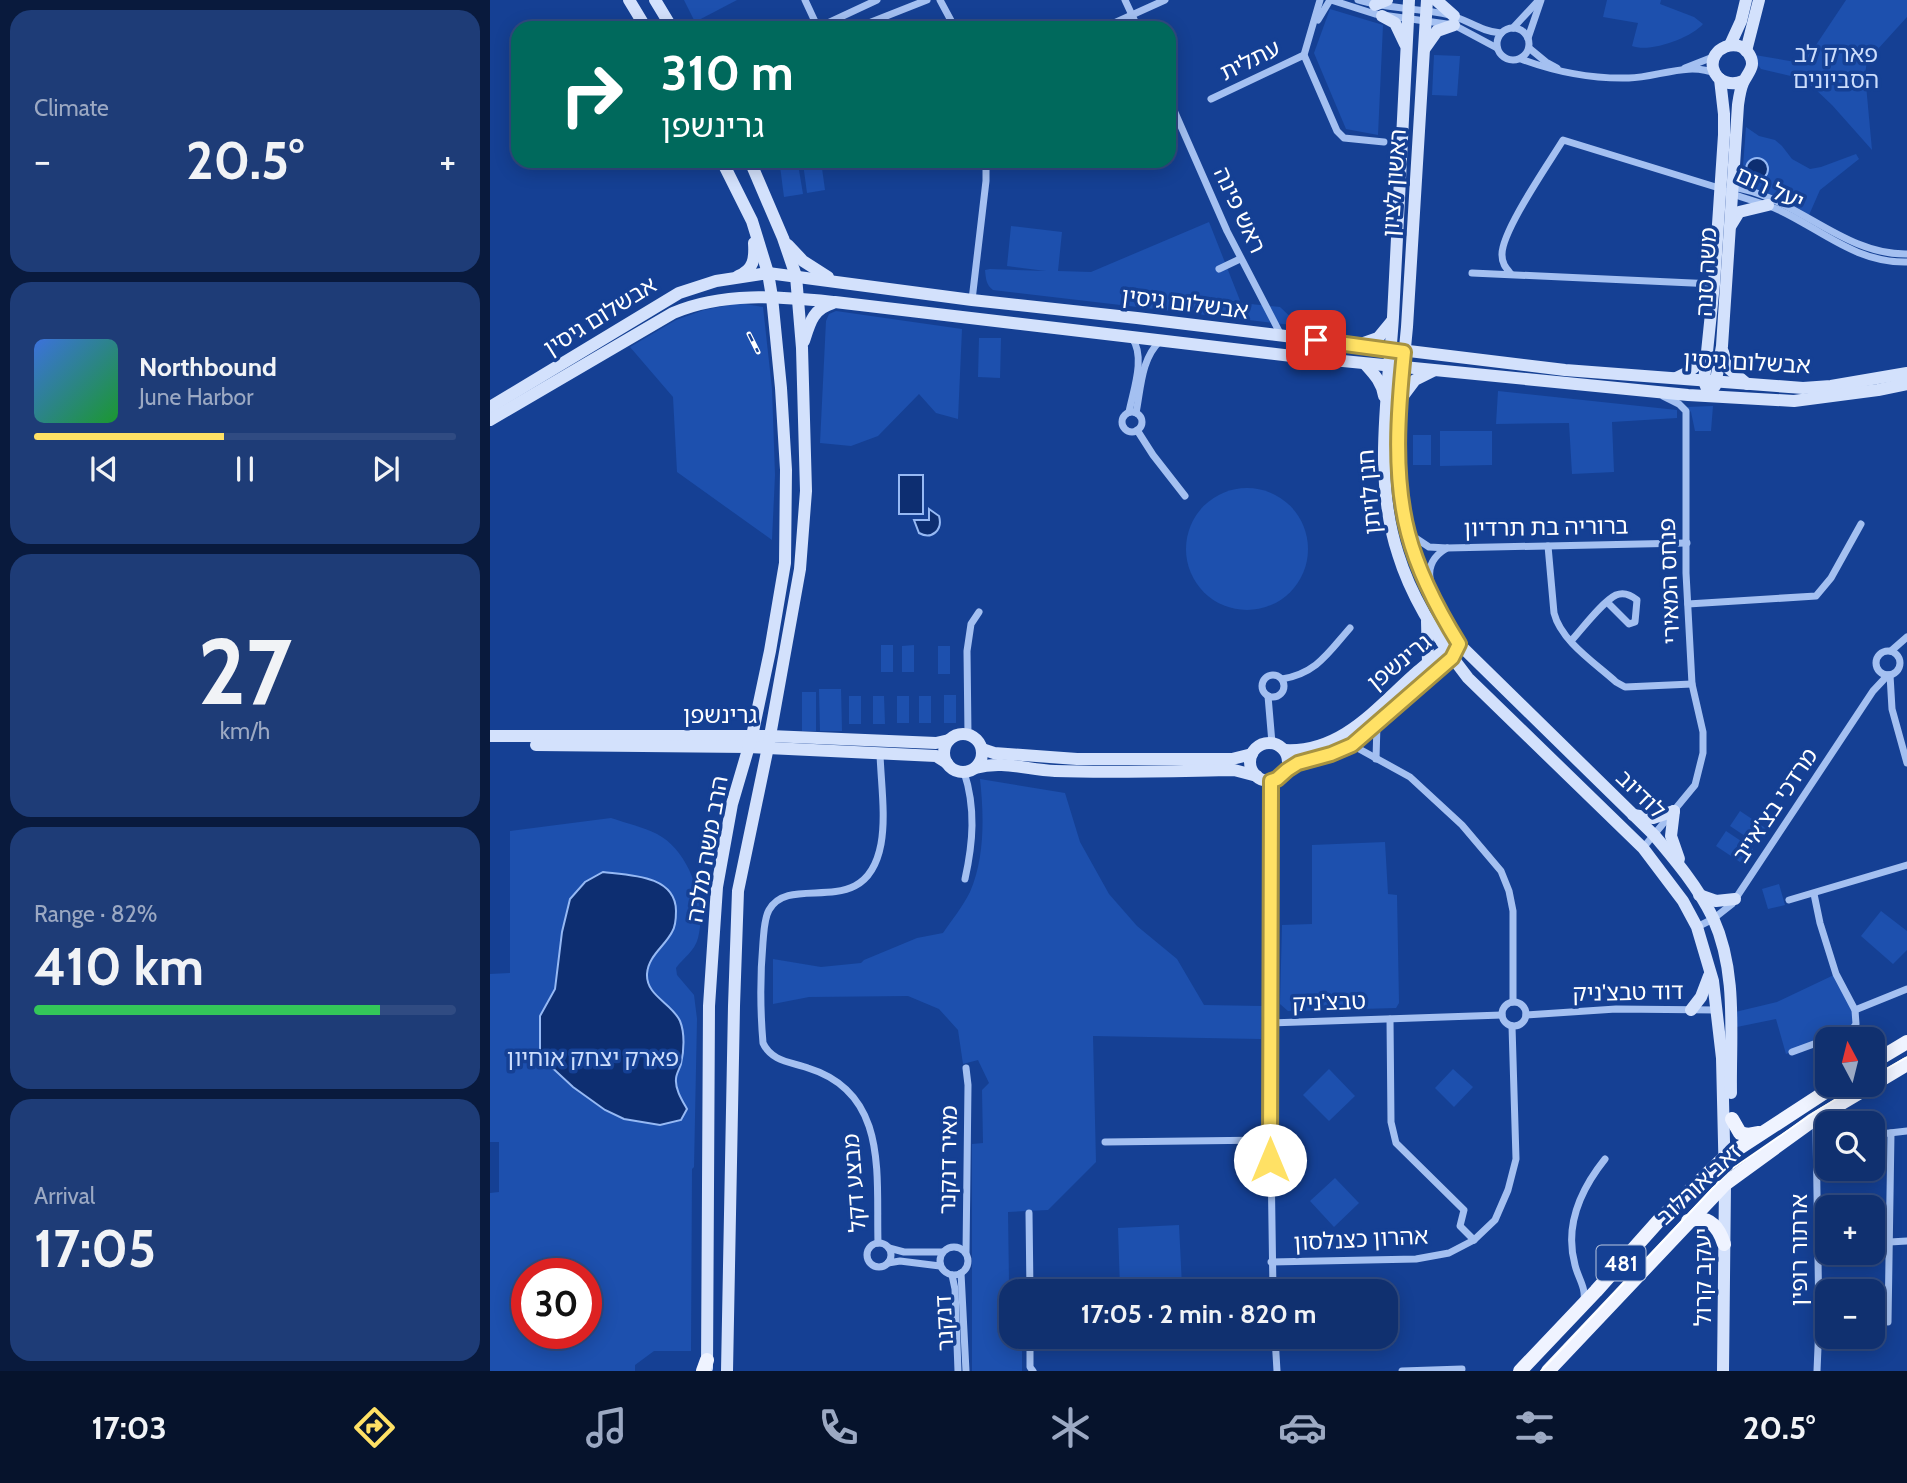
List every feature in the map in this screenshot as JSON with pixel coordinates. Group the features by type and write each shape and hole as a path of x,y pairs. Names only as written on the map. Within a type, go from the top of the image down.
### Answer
{"main road":[{"path":"1885,1055 1907,1042"},
{"name":"זאב אורלוב","path":"1885,1077 1907,1064"},
{"name":"זאב אורלוב","path":"1520,1371 1662,1217 1728,1155 1818,1097"},
{"name":"זאב אורלוב","path":"1548,1371 1725,1184 1813,1120 1852,1097"},
{"path":"1732,1119 1735,1128 1743,1135 1767,1130"},
{"path":"1688,1222 1704,1219 1714,1224 1724,1244"}],"street":[{"path":"629,0 642,21"},
{"path":"655,0 668,21"},
{"path":"805,0 815,21"},
{"path":"833,21 877,0"},
{"path":"874,21 927,0"},
{"path":"940,0 950,21"},
{"path":"1125,0 1135,21"},
{"path":"1119,21 1165,0"},
{"path":"1320,0 1304,55 1337,131 1344,138 1384,142"},
{"path":"1314,27 1330,0 1356,10 1381,7 1409,10"},
{"path":"1358,0 1381,7 1426,11 1486,31 1501,33 1513,28 1540,0"},
{"path":"1436,0 1454,21 1497,48 1506,59 1521,59 1574,75 1630,78 1702,70 1731,84 1744,81 1751,70 1752,64 1746,51 1736,45 1718,51 1713,62 1718,77"},
{"path":"1521,59 1529,48 1528,38 1540,0"},
{"path":"1730,45 1741,21 1746,0"},
{"path":"1746,51 1759,0"},
{"path":"1381,7 1398,27 1407,49"},
{"name":"ראשון לציון","path":"1390,350 1409,10"},
{"name":"ראשון לציון","path":"1396,367 1404,352 1407,327 1426,11"},
{"path":"1423,51 1437,31 1454,21"},
{"path":"1513,28 1522,31 1528,38"},
{"path":"1497,48 1501,33"},
{"path":"1529,48 1546,62 1574,75"},
{"name":"עתלית","path":"1212,99 1304,55"},
{"path":"1674,71 1715,56"},
{"name":"משה סנה","path":"1711,381 1722,346 1729,232 1724,114 1718,77"},
{"name":"משה סנה","path":"1710,397 1711,381 1707,357 1714,284 1738,105 1744,81"},
{"name":"ראש פינה","path":"1176,115 1240,259 1282,336"},
{"path":"1511,274 1503,265 1503,246 1511,227 1563,140 1727,189"},
{"path":"725,168 752,222 754,261 750,269 734,278"},
{"name":"הרב משה מלכה","path":"727,1371 738,891 764,769 800,569 806,491 802,348 796,276 753,168"},
{"path":"972,300 986,168"},
{"name":"יעל רום","path":"1727,189 1768,205 1823,236 1868,256 1893,262 1907,262"},
{"name":"יעל רום","path":"1727,189 1770,198 1830,231 1876,251 1907,254"},
{"path":"1729,232 1739,212 1768,205"},
{"name":"הרב משה מלכה","path":"706,1367 709,1006 718,887 732,804 756,718 785,564 786,470 781,388 768,273 752,222"},
{"path":"783,238 793,252 814,270 845,283"},
{"path":"1219,269 1240,259"},
{"name":"אבשלום גיסין","path":"490,407 663,301 696,286 768,273 972,300 1565,370 1786,387 1831,386 1907,373"},
{"path":"1472,273 1714,284"},
{"name":"אבשלום גיסין","path":"490,420 681,309 738,297 835,302 1365,364 1710,397 1794,401 1907,384"},
{"path":"802,348 811,318 823,306 835,302"},
{"path":"1358,345 1378,338 1386,332 1392,320"},
{"path":"1407,327 1415,344 1428,355"},
{"path":"1132,337 1138,345 1139,356 1133,413"},
{"path":"1133,413 1146,358 1160,341"},
{"path":"1722,346 1727,367 1747,384"},
{"name":"חנן לויתן","path":"1390,350 1396,367 1400,400 1401,478 1408,533 1432,595 1459,644"},
{"path":"1675,379 1707,357"},
{"path":"1365,364 1382,387 1385,404"},
{"name":"חנן לויתן","path":"1396,367 1385,404 1384,478 1389,518 1397,553 1413,594 1449,654"},
{"path":"1400,400 1415,380 1433,371"},
{"name":"פנחס המאירי","path":"1655,392 1679,404 1686,411 1686,573 1692,684 1703,732 1703,753 1695,785 1674,811"},
{"path":"1133,413 1124,416 1123,426 1127,431 1137,430"},
{"path":"1133,413 1142,421 1137,430"},
{"path":"1137,430 1185,496"},
{"path":"1688,604 1816,596 1831,578 1861,524"},
{"name":"ברוריה בת תרדיון","path":"1408,533 1429,547 1447,548 1687,543"},
{"path":"1549,546 1556,621 1571,640 1616,682 1625,687 1692,684"},
{"name":"ברוריה בת תרדיון","path":"1432,595 1429,572 1438,553 1447,548"},
{"path":"1571,640 1607,602 1616,595 1633,596 1638,605 1635,622 1629,624 1607,602"},
{"path":"968,735 968,641 971,624 979,612"},
{"path":"1426,614 1430,669 1468,678"},
{"path":"1282,679 1299,676 1313,669 1350,628"},
{"path":"1873,691 1878,657 1891,651 1907,637"},
{"name":"גרינשפן","path":"1285,750 1307,750 1341,738 1459,644"},
{"name":"לודיוב","path":"1459,644 1654,835 1683,870 1713,919 1724,953 1731,1010"},
{"path":"1873,691 1898,670 1898,656 1891,651"},
{"name":"לודיוב","path":"1449,654 1468,678 1643,848 1683,901 1697,927 1709,962 1716,1010"},
{"path":"1900,662 1907,656"},
{"name":"גרינשפן","path":"1287,770 1298,763 1352,745 1430,669"},
{"path":"1878,669 1889,675"},
{"path":"1269,696 1280,694 1284,687 1282,679 1275,674 1264,678 1262,689 1269,696 1272,743"},
{"path":"1889,675 1890,696 1907,763"},
{"path":"1873,691 1884,691 1890,696"},
{"name":"מרדכי בצ'אייב","path":"1697,927 1725,911 1735,899 1873,691"},
{"path":"764,769 790,743 773,716"},
{"path":"744,765 742,754 733,742 756,718"},
{"path":"1376,759 1377,723"},
{"path":"1252,754 1232,759 1077,759 994,753 982,749 974,738 961,734 949,740 945,747 947,763 957,771 990,764 1059,771 1234,770 1271,781 1287,770 1285,750 1272,743 1259,745 1252,754 1250,765 1256,776"},
{"name":"גרינשפן","path":"490,736 733,742"},
{"name":"גרינשפן","path":"490,744 936,743 949,740"},
{"name":"גרינשפן","path":"790,743 880,754 936,756 947,763"},
{"path":"1352,745 1410,777 1462,825 1502,871 1513,911 1513,1002"},
{"path":"965,879 973,830 970,770 981,759 982,749"},
{"name":"מבצע דקל","path":"878,1243 875,1150 870,1124 847,1091 833,1078 773,1057 766,1050 763,1043 759,992 765,922 769,910 779,899 795,894 827,894 848,890 866,877 874,865 881,845 880,754"},
{"path":"1271,781 1269,1023 1273,1279"},
{"path":"1629,813 1653,818 1674,811"},
{"path":"1643,848 1674,811"},
{"path":"1674,811 1671,836 1683,870"},
{"path":"1789,900 1907,865"},
{"path":"1792,1052 1852,1030 1856,1024 1856,1010 1836,974 1814,894"},
{"path":"1699,895 1716,901 1735,899"},
{"path":"1691,1010 1706,988 1709,962"},
{"path":"1856,1010 1907,989"},
{"path":"1513,1002 1524,1007 1526,1015 1523,1022 1513,1026 1505,1022 1502,1015 1505,1006 1513,1002"},
{"name":"דוד טבצ'ניק","path":"1526,1015 1616,1009 1731,1010"},
{"name":"יעקב קרול","path":"1716,1010 1728,1155"},
{"name":"יעקב קרול","path":"1723,1371 1725,1184 1732,1119 1731,1010"},
{"path":"1474,1240 1460,1226 1464,1210 1396,1143 1391,1122 1390,1019 1502,1015"},
{"name":"טבצ'ניק","path":"1269,1023 1390,1019"},
{"name":"אהרון כצנלסון","path":"1272,1262 1416,1259 1449,1254 1474,1240 1495,1220 1514,1170 1516,1092 1513,1026"},
{"name":"מאיר דנקנר","path":"966,1068 966,1253"},
{"path":"1885,1134 1907,1131"},
{"path":"1888,1321 1891,1133"},
{"path":"1105,1142 1270,1140"},
{"path":"1583,1305 1585,1296 1574,1262 1571,1242 1573,1224 1585,1188 1605,1158"},
{"path":"1029,1213 1030,1279"},
{"path":"1885,1242 1907,1241"},
{"path":"888,1264 892,1256 889,1248 878,1243 867,1250 868,1261 874,1267 880,1268 900,1261 940,1266"},
{"path":"948,1247 956,1247 966,1253 967,1266 961,1273 952,1275 944,1272 940,1266 942,1252 948,1247"},
{"name":"מבצע דקל","path":"889,1248 904,1252 942,1252"},
{"name":"דנקנר","path":"961,1273 966,1371"},
{"path":"952,1275 955,1289 958,1371"},
{"path":"1581,1281 1592,1283 1607,1279"},
{"path":"1031,1349 1032,1369"},
{"path":"1276,1349 1277,1371"},
{"name":"ארתור רופין","path":"1817,1371 1820,1349"},
{"path":"1402,1371 1462,1369"}],"green space":[{"path":"684,0 737,0 697,21"},
{"path":"1607,0 1661,0 1660,4 1694,17 1703,24 1670,43 1640,48 1632,46 1638,23 1603,17"},
{"name":"פארק לב הסביונים","path":"1846,0 1907,0 1907,17 1867,61 1865,74 1872,150 1813,87 1795,77 1761,69 1749,54 1801,63"},
{"path":"1330,9 1383,25 1378,135 1346,129 1314,53"},
{"path":"1434,55 1460,56 1457,96 1432,95"},
{"path":"1746,127 1759,136 1775,140 1792,159 1810,169 1856,154 1859,159 1820,190 1809,215 1790,203 1744,186 1742,179"},
{"path":"780,168 799,168 803,194 784,197"},
{"path":"804,168 822,168 825,190 807,193"},
{"path":"1209,222 1241,303 1280,307 1300,326 993,290 987,281 985,270 990,269 1046,271 1007,266 1011,226 1062,232 1058,271 1091,272"},
{"path":"739,303 763,307 772,389 775,475 772,540 677,472 673,397 630,347 676,320 704,310"},
{"path":"836,311 962,329 958,419 936,413 919,394 878,436 851,446 820,443 826,321 829,314"},
{"path":"979,338 1001,338 1000,378 978,377"},
{"path":"1498,391 1677,410 1677,418 1612,422 1614,472 1572,474 1569,423 1496,424"},
{"path":"1713,406 1711,431 1695,431 1691,412 1687,407"},
{"path":"1440,431 1492,431 1492,465 1440,466"},
{"path":"1413,435 1431,435 1431,465 1413,465"},
{"path":"1247,488 1271,492 1290,506 1304,525 1308,549 1304,573 1290,592 1271,606 1247,610 1223,606 1204,592 1190,573 1186,549 1190,525 1204,506 1223,492"},
{"path":"881,645 893,645 893,672 881,672"},
{"path":"914,645 914,672 902,672 902,646"},
{"path":"938,646 950,646 950,674 938,674"},
{"path":"819,689 841,689 842,731 820,731"},
{"path":"802,692 816,692 816,731 802,731"},
{"path":"944,695 956,695 956,723 944,723"},
{"path":"849,696 861,696 861,724 849,724"},
{"path":"873,696 884,696 885,724 873,724"},
{"path":"897,696 909,696 909,723 897,723"},
{"path":"919,696 931,696 931,723 919,723"},
{"path":"980,779 1065,793 1080,842 1109,894 1137,926 1177,959 1204,1005 1262,1006 1261,1039 1093,1036 1096,1162 1048,1210 1008,1212 1009,1279 999,1279 999,1349 1022,1349 1022,1371 972,1371 972,1144 983,1143 982,1090 989,1083 978,1060 963,1064 958,1030 939,1009 908,996 809,997 773,1004 773,959 821,967 861,963 917,938 943,933 961,908 975,879 981,851"},
{"path":"1740,811 1767,829 1757,844 1730,826"},
{"name":"פארק יצחק אוחיון","path":"611,818 657,834 669,842 687,865 698,895 700,910 696,943 676,968 677,975 694,995 697,1019 692,1169 691,1351 654,1351 635,1365 635,1371 490,1371 490,1193 499,1192 499,1142 490,1142 490,974 510,973 510,831"},
{"path":"1726,831 1753,849 1743,864 1716,846"},
{"path":"1385,842 1388,894 1397,895 1399,1003 1396,1008 1288,1011 1280,1004 1282,925 1312,924 1312,845"},
{"path":"1779,884 1785,905 1768,909 1762,889"},
{"path":"1881,911 1907,931 1907,950 1893,964 1861,936"},
{"path":"1836,974 1855,1010 1852,1027 1815,1027 1815,1043 1786,1054 1776,1019 1732,1028 1731,1013 1777,1002"},
{"path":"1329,1069 1355,1096 1329,1121 1303,1095"},
{"path":"1453,1069 1473,1087 1454,1107 1435,1088"},
{"path":"1335,1178 1359,1203 1334,1227 1310,1201"},
{"path":"1179,1225 1182,1279 1120,1279 1118,1228"}],"shaded area":[{"path":"1757,158 1765,161 1768,169 1765,177 1757,180 1749,177 1746,169 1749,161"},
{"path":"899,475 923,475 923,514 899,514"},
{"path":"929,509 939,516 940,521 935,532 924,535 919,533 914,520 929,520"},
{"path":"603,872 649,879 668,890 674,899 674,927 650,962 647,974 655,994 671,1009 682,1026 683,1053 676,1083 687,1109 681,1120 660,1125 624,1119 605,1110 573,1087 546,1062 540,1051 540,1016 555,989 562,932 570,899 585,882"}],"tram line":[{"path":"1885,1070 1907,1057"},
{"path":"1541,1371 1729,1171 1839,1097"}],"railway":[{"path":"749,334 758,352"}],"route":[{"path":"1270,1160 1271,781 1298,763 1352,745 1452,658 1459,644 1441,614 1414,553 1402,504 1400,400 1404,352 1316,340"}]}
